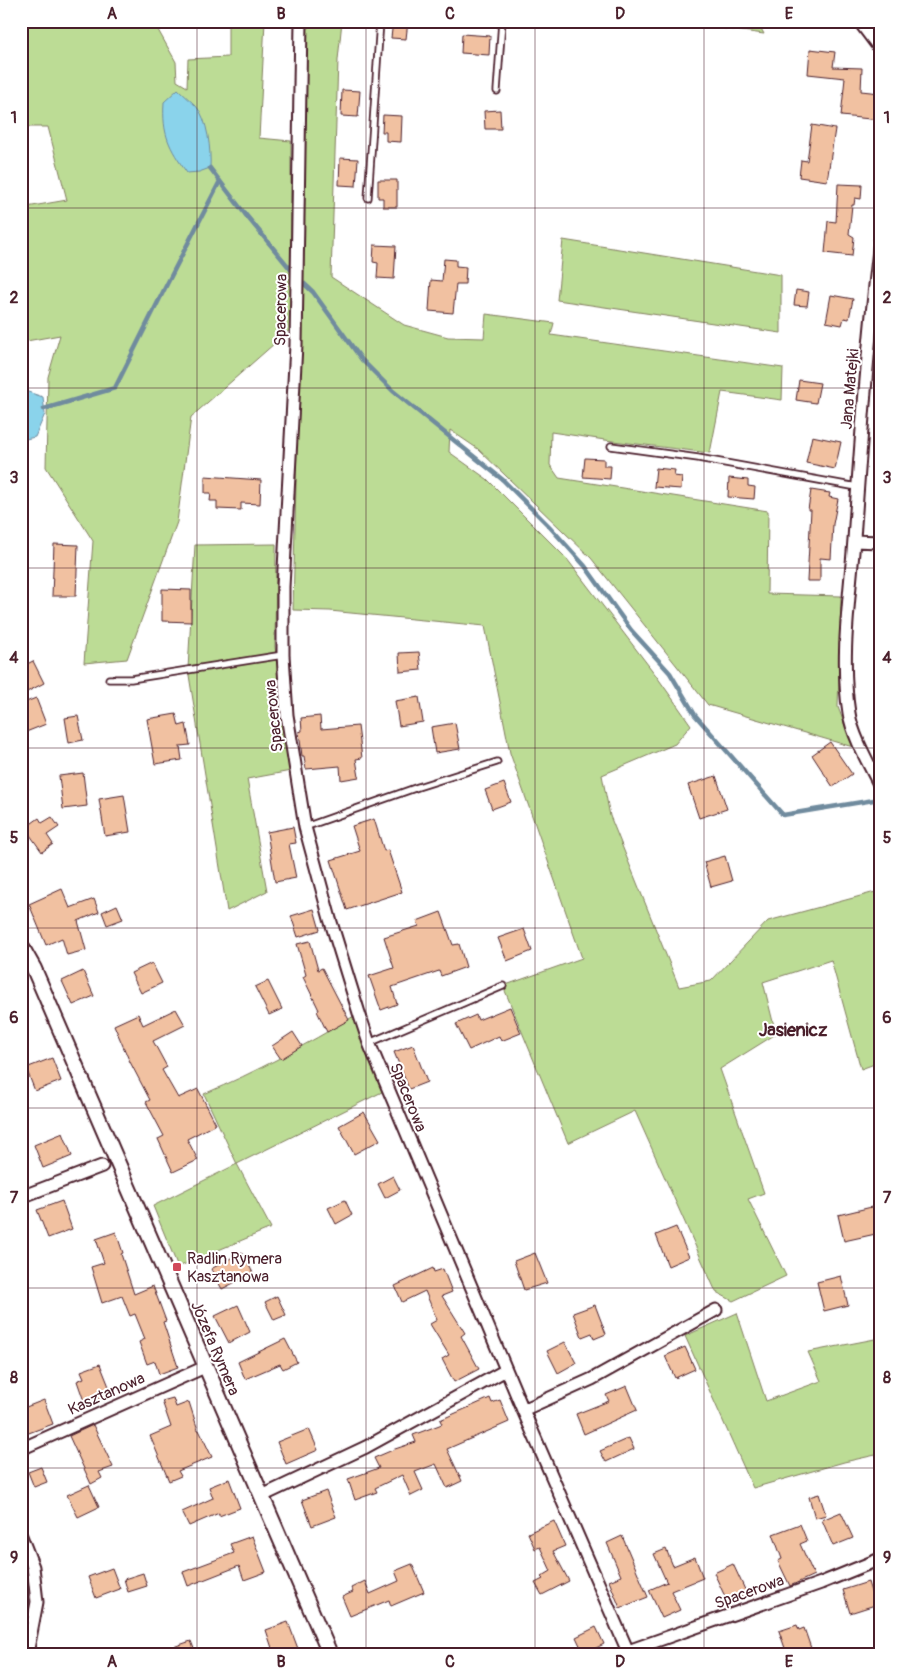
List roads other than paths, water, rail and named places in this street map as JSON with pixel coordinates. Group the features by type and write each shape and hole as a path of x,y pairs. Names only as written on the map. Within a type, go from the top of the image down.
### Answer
{"street":[{"name":"Spacerowa","path":"301,21 296,344 284,578 283,655 287,715 306,827 333,928 369,1043 523,1410 629,1652 821,1583 880,1559"},
{"path":"860,21 880,48"},
{"name":"Jana Matejki","path":"880,241 873,297 857,487 845,680 849,716 862,752 880,786"},
{"path":"854,541 880,542"},
{"name":"Józefa Rymera","path":"21,946 38,978 330,1654"},
{"path":"21,1197 102,1166"},
{"path":"523,1410 592,1379 716,1310"},
{"name":"Kasztanowa","path":"21,1449 205,1367"},
{"path":"262,1496 366,1447 506,1370"},
{"path":"21,1536 33,1567 37,1602 27,1654"}],"lane":[{"path":"368,198 380,21"},
{"path":"497,91 502,21"},
{"path":"611,446 698,458 857,487"},
{"path":"109,679 131,678 283,655"},
{"path":"306,827 418,787 497,762"},
{"path":"369,1043 504,986"}],"water":[{"path":"178,89 196,106 206,127 210,168 199,172 187,173 168,140 164,123 164,102"},
{"path":"25,391 43,397 45,414 35,437 21,440 21,392"}],"waterway":[{"path":"210,168 297,277 313,292 362,360 393,391 503,480 549,526 585,566 631,630 670,673 695,715 783,815 880,799"},
{"path":"44,409 115,388 220,181"}],"place":[{"name":"Radlin Rymera Kasztanowa","path":"177,1267"}],"district":[{"name":"Jasienicz","path":"793,1030"}]}
